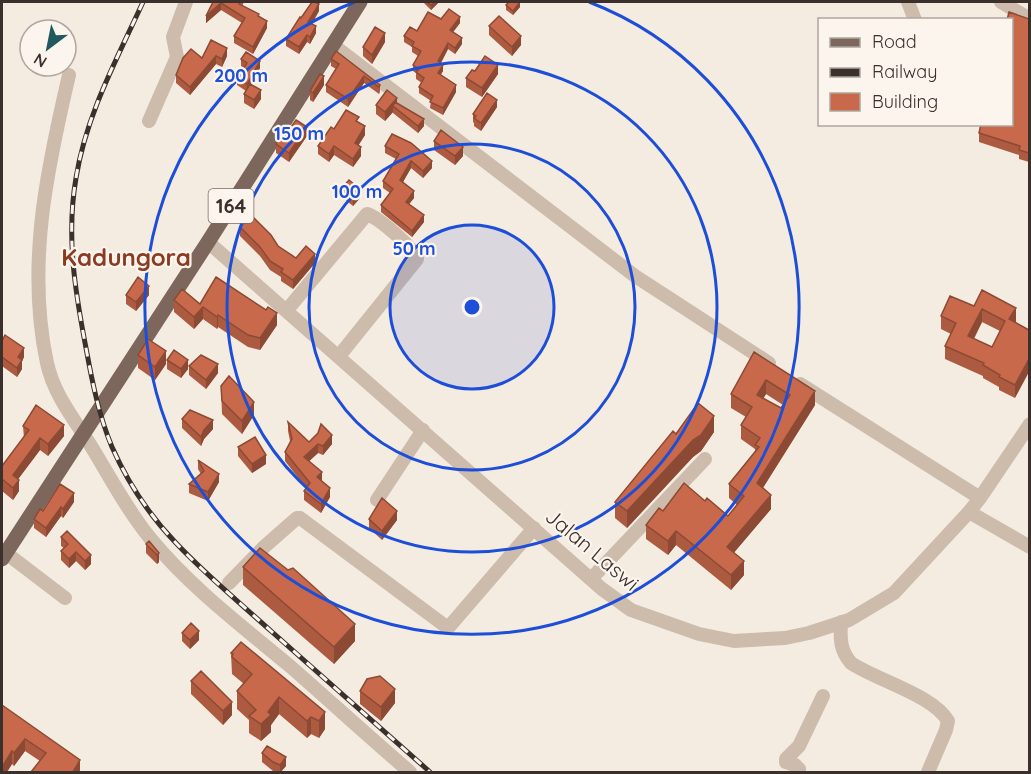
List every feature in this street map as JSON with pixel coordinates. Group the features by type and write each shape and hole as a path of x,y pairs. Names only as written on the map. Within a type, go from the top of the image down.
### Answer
{"main road":[{"name":"164","path":"4,556 82,432 208,242 360,2"}],"street":[{"path":"148,121 177,57 173,37 186,2"},
{"path":"908,2 914,18"},
{"path":"1001,2 1029,20"},
{"path":"333,45 635,276 781,372 981,498"},
{"path":"68,78 49,159 39,228 38,293 47,364 60,400 134,517 172,563 234,620 410,772"},
{"path":"287,310 367,214 374,217 410,248 417,259 339,356"},
{"name":"Jalan Laswi","path":"208,242 591,579 631,610 699,634 734,641 785,638 809,633 864,612 894,593 981,498 1029,424"},
{"path":"377,500 423,430"},
{"path":"591,579 705,459"},
{"path":"969,512 1029,548"},
{"path":"229,583 264,547 297,518 300,518 448,628 534,528"},
{"path":"4,556 65,598"},
{"path":"841,622 841,645 851,663 912,694 944,714 948,721 946,730 928,772"},
{"path":"797,772 799,769 786,762 786,759 799,746 824,696"}],"building":[{"path":"213,2 240,2 239,4 259,14 258,16 267,21 253,47 234,36 245,18 221,3 206,16"},
{"path":"312,2 319,4 308,22 316,26 310,37 307,35 299,47 286,39"},
{"path":"509,2 520,2 513,11 506,5"},
{"path":"449,9 460,17 450,30 462,38 455,48 448,43 438,61 443,65 438,73 456,85 443,108 430,102 433,96 419,87 424,78 416,72 419,69 413,65 421,51 412,46 414,42 404,36 410,27 417,31 428,12 441,19"},
{"path":"1009,12 1029,19 1029,153 1019,150 1020,146 979,133 981,126 1013,126 1013,18 1008,18"},
{"path":"499,16 521,36 512,47 489,26"},
{"path":"375,27 385,33 372,55 363,47"},
{"path":"211,40 227,48 222,59 216,56 190,87 176,75 183,58 191,49 202,58"},
{"path":"336,51 380,85 379,87 364,76 348,99 326,85 339,64 331,59"},
{"path":"246,52 260,61 247,84 237,79 247,63 241,59"},
{"path":"485,56 498,65 482,88 466,78 472,70 475,71"},
{"path":"320,74 324,76 313,93 310,91"},
{"path":"250,84 261,90 254,100 244,94"},
{"path":"387,90 397,98 385,112 376,105"},
{"path":"487,93 497,100 481,123 474,118 476,116 473,114"},
{"path":"395,102 424,119 418,126 393,106"},
{"path":"346,110 359,117 356,121 365,126 355,143 361,147 353,159 334,146 329,154 318,146 331,127 334,129"},
{"path":"296,120 307,127 289,153 276,144 281,135 284,137"},
{"path":"441,130 463,147 455,156 434,141"},
{"path":"392,134 411,143 432,161 423,171 411,161 400,180 414,191 406,202 424,215 412,231 381,205 393,189 383,181 399,154 385,146"},
{"path":"349,180 360,189 353,197 342,188"},
{"path":"251,215 271,235 278,246 296,258 306,246 315,254 293,280 281,272 283,269 270,261 240,227"},
{"path":"138,277 149,286 136,302 126,295"},
{"path":"216,277 266,310 268,307 277,313 260,338 248,335 203,307 194,317 174,300 182,289 200,304"},
{"path":"982,290 1016,308 1009,319 1029,330 1029,359 1015,385 999,377 1000,375 983,365 984,363 945,346 956,323 941,316 950,296 974,306","holes":["982,309 1005,321 992,347 968,336"]},
{"path":"5,335 24,348 18,357 22,360 17,368 2,357 2,341"},
{"path":"148,339 166,351 155,367 138,355"},
{"path":"174,350 188,360 181,369 167,360"},
{"path":"754,352 815,391 757,483 771,495 727,547 744,561 731,575 676,531 668,541 646,525 659,508 663,511 684,483 705,501 707,498 728,516 744,496 729,484 759,447 755,445 760,438 741,425 752,407 731,394","holes":["766,380 790,395 781,408 757,395"]},
{"path":"201,355 218,364 206,380 189,366"},
{"path":"229,376 254,402 242,421 222,401 221,386"},
{"path":"698,403 714,416 701,435 693,440 627,511 615,502 673,431 676,434"},
{"path":"36,405 64,425 48,444 40,438 13,475 19,480 13,488 2,479 2,466 29,430 23,426"},
{"path":"190,410 213,420 201,437 182,419"},
{"path":"288,422 309,442 318,433 321,424 332,435 323,446 318,444 304,457 322,472 317,477 330,488 321,504 304,491 310,483 285,452 292,439"},
{"path":"255,437 266,455 252,464 238,447"},
{"path":"198,460 219,474 208,492 189,484 204,471"},
{"path":"60,484 74,493 46,528 34,519 40,509 43,511"},
{"path":"382,498 397,511 382,531 369,519"},
{"path":"67,531 91,555 85,561 76,552 69,559 61,551 68,544 61,537"},
{"path":"149,541 159,553 157,555 146,544"},
{"path":"260,548 288,570 293,568 355,624 334,647 243,567"},
{"path":"191,623 199,631 190,640 182,633"},
{"path":"241,642 325,712 319,721 311,717 307,721 279,697 268,712 271,715 261,724 249,716 256,710 237,691 252,674 232,657 231,653"},
{"path":"201,671 232,702 223,711 191,681"},
{"path":"380,676 395,689 381,707 360,691 367,679"},
{"path":"2,705 80,760 73,772 31,772 46,753 25,739 14,753 12,751 2,767"},
{"path":"267,746 286,757 280,765 262,753"}],"railway":[{"path":"143,2 113,66 87,132 73,200 72,242 78,306 93,386 107,435 118,460 140,498 176,543 222,588 430,772"}],"district":[{"name":"Kadungora","path":"126,258"}]}
